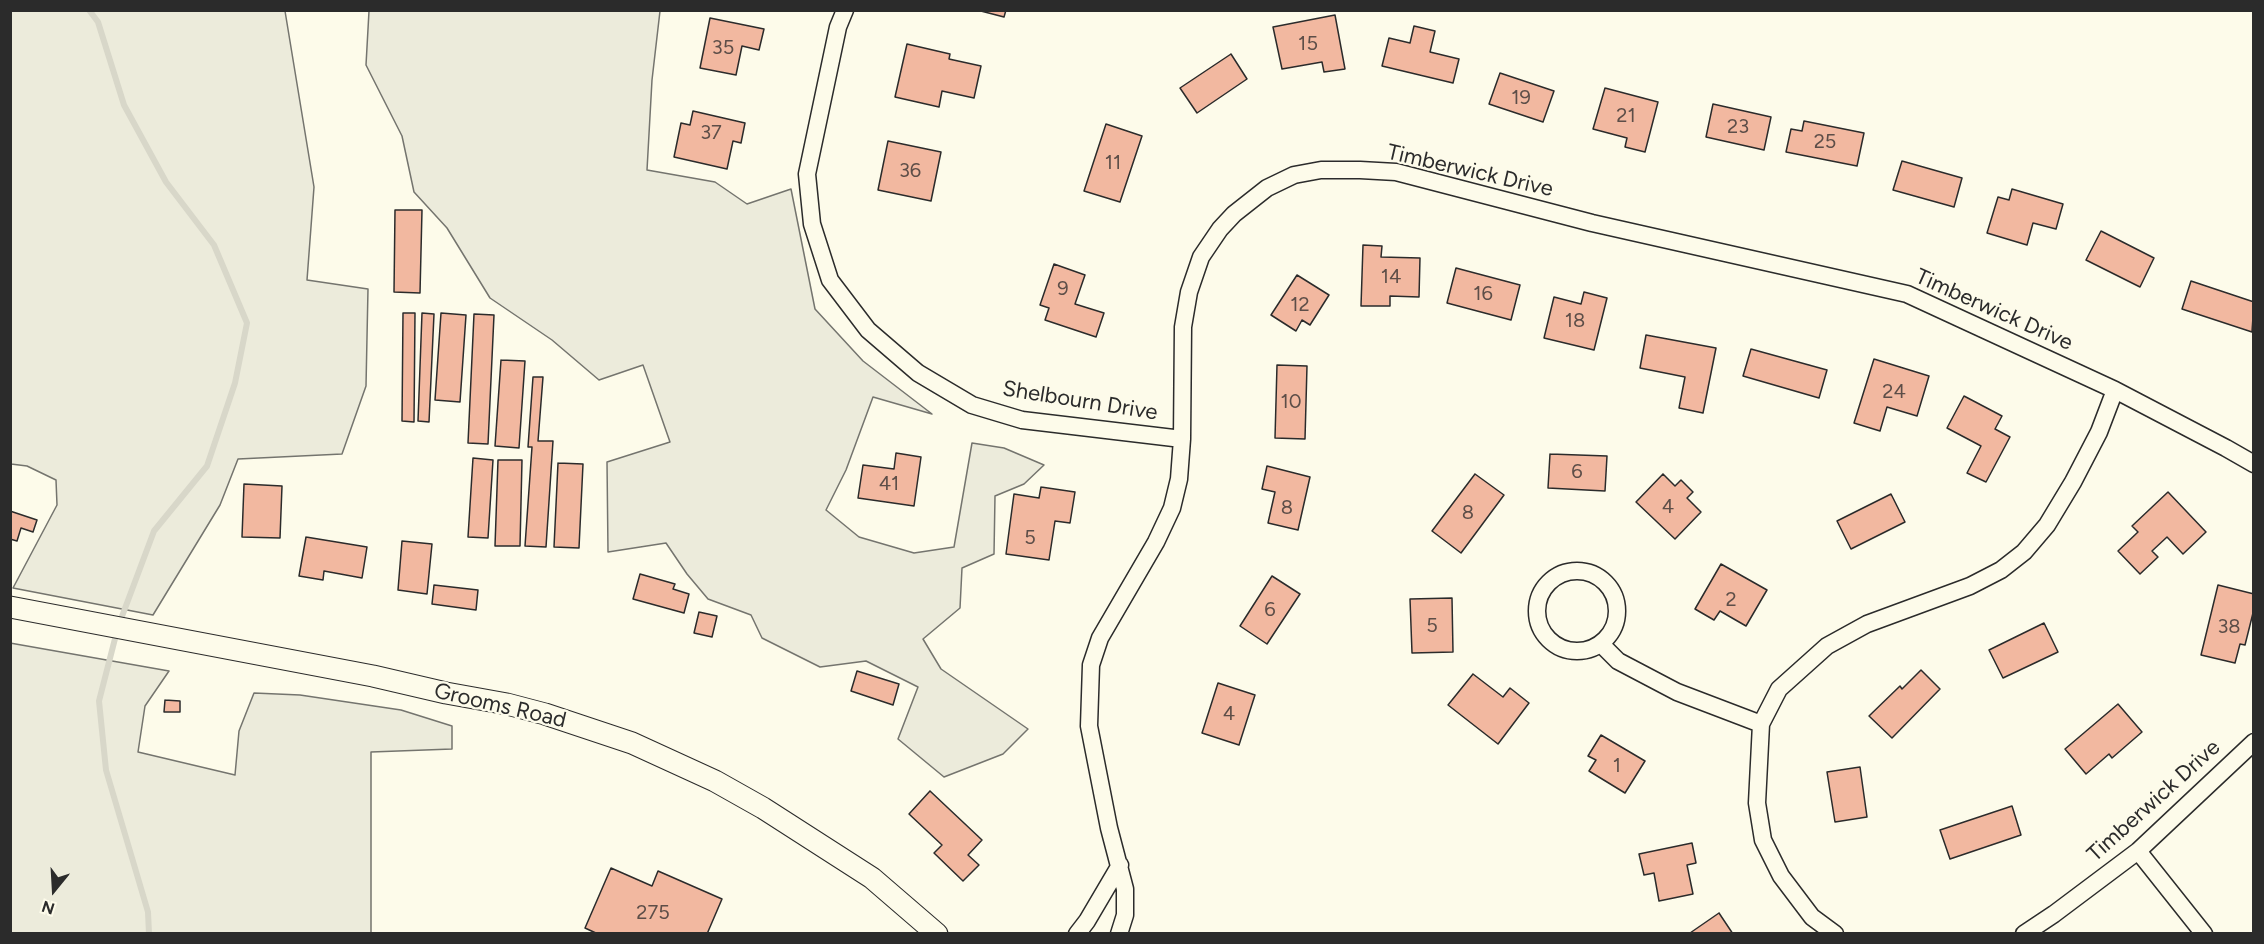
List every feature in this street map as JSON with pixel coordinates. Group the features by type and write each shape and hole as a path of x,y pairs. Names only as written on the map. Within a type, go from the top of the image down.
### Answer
{"street":[{"name":"Shelbourn Drive","path":"844,10 838,27 807,174 812,224 830,280 868,330 918,373 972,405 1022,420 1182,439"},
{"name":"Timberwick Drive","path":"1119,933 1125,915 1125,889 1109,828 1089,726 1091,665 1100,638 1156,542 1172,508 1179,479 1182,439 1183,327 1188,292 1201,257 1220,229 1234,214 1267,189 1294,175 1322,170 1396,172 1592,223 1907,294 2115,390 2253,464"},
{"path":"1835,933 1812,917 1781,876 1764,840 1758,803 1761,724 1779,689 1827,646 1867,624 1970,586 2001,570 2024,552 2047,525 2073,483 2099,432 2115,390"},
{"path":"1574,570 1586,571 1606,582 1613,591 1618,614 1610,635 1601,644 1580,651 1569,650 1558,646 1542,630 1537,609 1544,588 1552,579 1574,570"},
{"name":"Grooms Road","path":"10,607 374,676 446,693 507,704 632,743 715,781 763,808 872,878 937,933"},
{"path":"1601,644 1618,661 1677,692 1761,724"},
{"name":"Timberwick Drive","path":"2024,933 2054,914 2138,851 2253,742"},
{"path":"2138,851 2204,933"},
{"path":"1077,933 1087,921 1120,865"}],"shaded area":[{"path":"10,11 285,11 314,187 307,280 368,289 366,386 342,454 238,459 220,505 153,615 13,588 57,505 56,480 27,466 11,464"},
{"path":"369,11 660,11 652,80 647,170 715,182 747,204 791,189 815,309 863,361 932,414 873,397 846,470 826,510 859,537 914,553 954,547 972,443 1004,448 1044,465 1024,484 995,496 994,554 962,568 960,608 923,639 941,669 1028,729 1003,754 944,777 898,739 918,687 866,661 820,667 762,638 751,615 708,599 687,574 666,543 608,552 607,462 670,442 643,365 599,380 552,340 490,298 447,228 414,192 402,136 366,65"},
{"path":"10,643 169,671 145,706 138,752 235,775 239,731 254,693 300,695 401,710 452,726 452,749 371,752 371,933 11,933"}],"building":[{"path":"977,10 1006,10 1004,17"},
{"path":"1335,15 1345,69 1324,72 1322,62 1282,69 1273,27"},
{"path":"710,18 764,29 759,50 742,46 736,75 700,68"},
{"path":"1414,26 1435,31 1430,52 1459,59 1453,83 1382,66 1389,38 1410,43"},
{"path":"907,44 950,54 949,59 981,66 974,98 942,91 939,107 895,97"},
{"path":"1231,54 1247,79 1197,113 1180,88"},
{"path":"1500,73 1554,91 1543,122 1489,104"},
{"path":"1605,88 1658,102 1645,152 1625,147 1627,138 1593,129"},
{"path":"1713,104 1771,117 1764,150 1706,137"},
{"path":"693,111 745,123 741,143 733,141 727,169 674,157 681,123 690,125"},
{"path":"1804,121 1864,133 1857,166 1786,152 1791,129 1802,131"},
{"path":"1106,124 1142,136 1120,202 1084,191"},
{"path":"888,141 941,152 931,201 878,190"},
{"path":"1902,161 1962,178 1954,207 1893,190"},
{"path":"2012,189 2063,204 2056,229 2033,223 2027,245 1987,233 1998,197 2009,200"},
{"path":"395,210 422,210 420,293 394,292"},
{"path":"2101,231 2154,258 2140,287 2086,260"},
{"path":"1363,245 1382,246 1381,257 1420,258 1419,297 1390,296 1390,306 1361,306"},
{"path":"1054,264 1085,275 1075,304 1104,313 1096,337 1045,320 1049,308 1040,305"},
{"path":"1456,268 1520,285 1511,320 1447,303"},
{"path":"1297,275 1329,295 1310,325 1302,320 1296,331 1271,315"},
{"path":"2191,281 2254,302 2252,332 2182,309"},
{"path":"1584,292 1607,298 1594,350 1544,338 1554,297 1581,304"},
{"path":"403,313 415,313 414,422 402,421"},
{"path":"422,313 434,314 429,422 418,421"},
{"path":"441,313 466,315 460,402 435,400"},
{"path":"474,314 494,315 488,444 468,443"},
{"path":"1646,335 1716,348 1703,413 1679,408 1685,377 1640,368"},
{"path":"1751,349 1827,370 1819,398 1743,376"},
{"path":"1874,359 1929,376 1917,416 1887,407 1880,431 1854,423"},
{"path":"501,360 525,361 519,448 495,446"},
{"path":"1277,365 1307,366 1305,439 1275,438"},
{"path":"533,377 543,377 538,441 553,441 546,547 525,546 532,447 528,447"},
{"path":"1964,396 2002,416 1995,429 2010,437 1986,482 1967,473 1981,446 1947,428"},
{"path":"896,453 921,457 914,506 858,498 863,465 894,469"},
{"path":"1550,454 1607,456 1605,491 1548,488"},
{"path":"473,458 493,460 488,538 468,537"},
{"path":"498,460 522,460 520,546 495,546"},
{"path":"558,463 583,464 579,548 554,547"},
{"path":"1267,466 1310,477 1298,530 1268,523 1275,492 1262,489"},
{"path":"1475,474 1504,495 1461,553 1432,531"},
{"path":"1663,474 1675,486 1681,480 1693,492 1687,498 1701,512 1675,539 1636,502"},
{"path":"244,484 282,486 280,538 242,537"},
{"path":"1041,487 1075,492 1070,523 1055,521 1049,560 1006,554 1014,494 1039,498"},
{"path":"2168,492 2206,532 2183,554 2167,537 2152,551 2158,557 2140,574 2118,551 2138,532 2132,526"},
{"path":"1891,494 1905,522 1851,549 1837,521"},
{"path":"10,511 37,520 33,532 21,528 17,541 10,539"},
{"path":"306,537 367,547 362,578 324,571 323,580 299,576"},
{"path":"402,541 432,544 427,594 398,590"},
{"path":"1721,564 1767,590 1746,626 1720,611 1714,620 1695,609"},
{"path":"640,574 675,584 673,589 689,594 684,613 633,599"},
{"path":"1272,576 1300,594 1267,644 1240,626"},
{"path":"434,585 478,590 476,610 432,604"},
{"path":"2218,585 2254,594 2254,609 2245,645 2240,644 2235,663 2201,655"},
{"path":"1452,598 1453,652 1412,653 1410,599"},
{"path":"699,612 717,616 712,637 694,633"},
{"path":"2044,623 2058,652 2003,678 1989,650"},
{"path":"1921,670 1940,689 1892,738 1869,716 1900,686 1902,689"},
{"path":"857,671 899,684 893,705 851,691"},
{"path":"1473,674 1503,697 1510,688 1529,703 1498,744 1448,705"},
{"path":"1218,683 1255,695 1239,745 1202,733"},
{"path":"165,700 180,701 180,712 164,712"},
{"path":"2118,704 2142,732 2112,758 2109,754 2086,774 2065,749"},
{"path":"1601,735 1645,761 1625,793 1589,771 1596,760 1588,756"},
{"path":"1860,767 1867,817 1835,822 1827,772"},
{"path":"930,791 982,840 968,855 979,865 963,881 934,853 942,845 909,814"},
{"path":"2012,806 2021,835 1950,859 1940,830"},
{"path":"1692,843 1696,863 1687,865 1693,894 1659,901 1654,873 1644,875 1639,854"},
{"path":"611,868 652,886 658,871 722,899 707,934 598,934 585,928"},
{"path":"1719,913 1733,934 1690,933"}],"waterway":[{"path":"89,10 98,22 124,105 166,182 214,245 247,323 235,383 207,466 154,531 118,627 99,701 106,770 148,912 149,934"}]}
